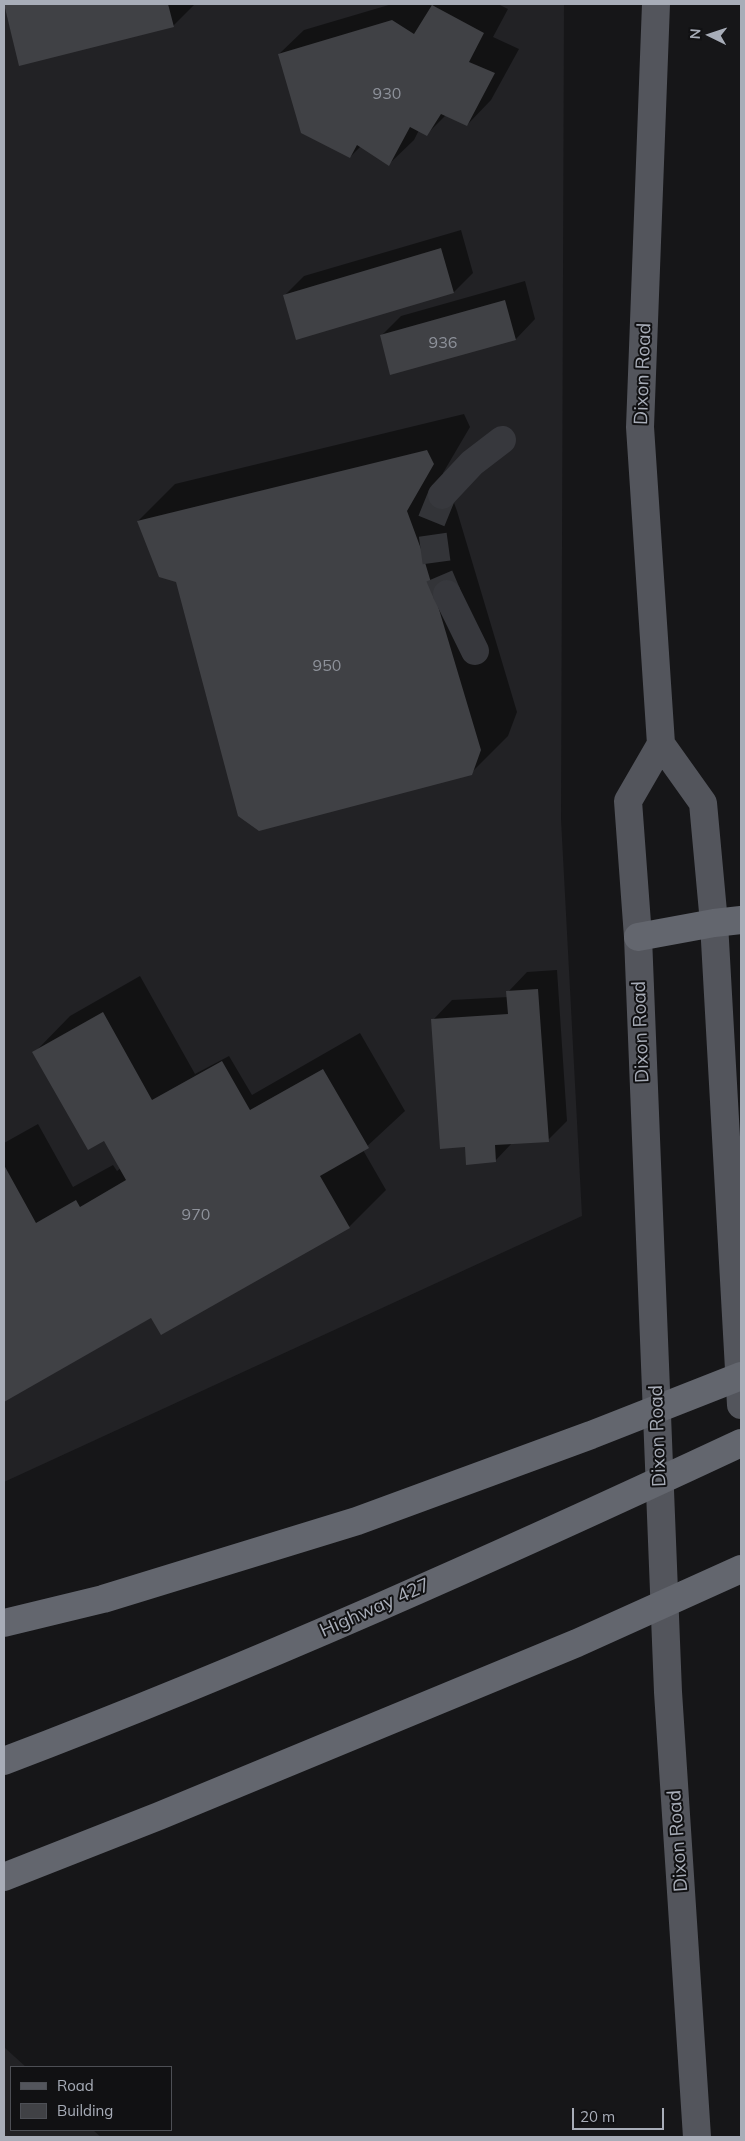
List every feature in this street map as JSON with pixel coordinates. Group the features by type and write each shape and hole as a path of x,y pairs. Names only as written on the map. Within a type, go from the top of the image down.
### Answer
{"highway":[{"path":"638,937 741,920"},
{"path":"4,1623 103,1600 357,1521 591,1435 741,1376"},
{"name":"Highway 427","path":"4,1761 214,1678 592,1512 741,1443"},
{"path":"4,1877 159,1816 577,1643 741,1569"}],"main road":[{"name":"Dixon Road","path":"656,4 640,427 661,744 628,801 638,937 668,1692 697,2137"},
{"path":"661,744 703,804 714,923 741,1405"}],"lane":[{"path":"442,495 472,464 502,440"},
{"path":"447,594 475,651"}],"shaded area":[{"path":"4,4 564,4 561,819 582,1216 4,1482"},
{"path":"4,2047 25,2066 10,2066 10,2131 94,2131 101,2137 4,2137"}],"building":[{"path":"4,4 168,4 174,27 19,66"},
{"path":"432,5 484,33 469,62 495,73 467,126 441,114 427,136 410,127 389,166 357,145 350,158 301,133 278,54 392,20 414,34"},
{"path":"441,248 454,293 296,340 283,295"},
{"path":"505,300 516,340 390,375 380,335"},
{"path":"427,450 434,464 407,511 421,549 481,750 472,775 259,831 238,816 176,582 159,577 137,521"},
{"path":"538,989 549,1142 495,1145 496,1162 466,1165 465,1147 440,1149 431,1019 508,1014 506,991"},
{"path":"103,1012 152,1100 222,1061 250,1110 323,1069 369,1148 320,1176 350,1228 161,1335 151,1318 4,1402 4,1165 36,1223 76,1200 80,1207 126,1180 104,1141 88,1150 32,1052"}],"tunnel":[{"path":"442,495 431,522 438,573 447,594"}]}
